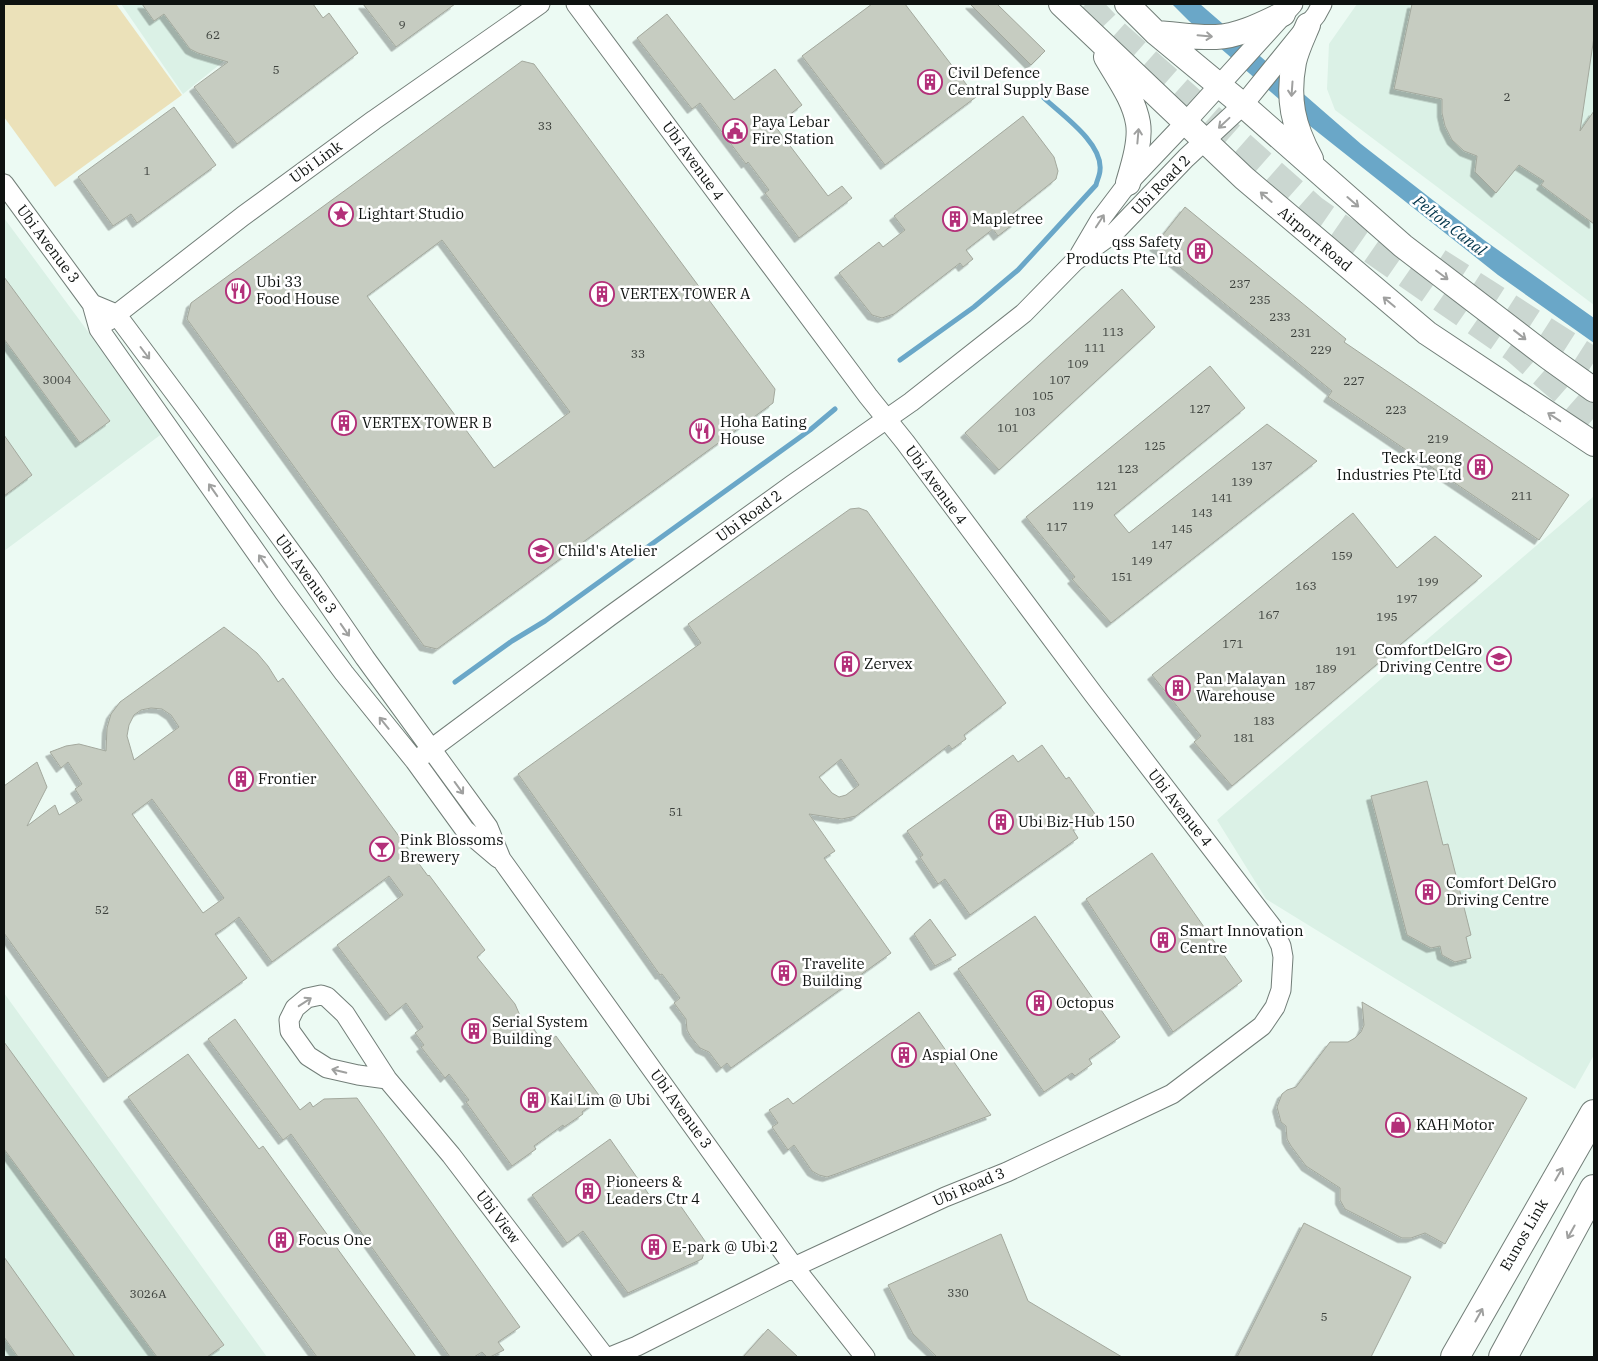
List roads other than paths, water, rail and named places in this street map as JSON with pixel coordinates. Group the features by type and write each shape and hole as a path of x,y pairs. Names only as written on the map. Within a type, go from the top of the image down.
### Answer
{"highway":[{"name":"Eunos Link","path":"1455,1357 1594,1114"},
{"path":"1503,1357 1594,1189"}],"main road":[{"name":"Airport Road","path":"1061,4 1204,141 1304,230 1427,333 1594,444"},
{"path":"1127,4 1156,33 1243,104 1403,246 1594,390"},
{"path":"1156,33 1215,37 1230,35 1248,29 1288,9"},
{"path":"1308,25 1294,61 1290,103 1299,133 1316,170"},
{"path":"1094,35 1133,103 1139,124 1135,161 1128,183"},
{"path":"1548,357 1594,381"}],"street":[{"name":"Ubi Link","path":"100,328 289,182 540,4"},
{"name":"Ubi Avenue 4","path":"576,4 1161,784 1272,927 1281,946 1283,971"},
{"name":"Ubi Road 2","path":"415,761 709,545 887,420 1024,313 1075,261 1115,232 1186,158 1243,104 1320,10 1322,4"},
{"name":"Ubi Road 2","path":"1075,261 1100,220 1128,183 1288,9"},
{"name":"Ubi Avenue 3","path":"4,184 92,304 100,328 284,592 344,673 415,761 465,830 501,860"},
{"path":"92,304 116,314"},
{"name":"Ubi Avenue 3","path":"116,314 189,412 488,827 501,860 794,1267 865,1357"},
{"name":"Ubi Road 3","path":"610,1357 637,1346 794,1267 945,1197 1007,1172 1172,1094 1247,1040 1262,1026 1275,1007 1282,990 1283,971"},
{"name":"Ubi View","path":"387,1079 358,1076 327,1068 308,1056 290,1031 289,1020 295,1008 307,998 320,995 328,996 345,1014 387,1079 451,1155 605,1357"}],"water":[{"name":"Pelton Canal","path":"1172,4 1200,4 1361,144 1484,240 1594,318 1594,343 1498,275 1310,126"}],"waterway":[{"path":"900,360 974,307 1018,270 1096,185 1100,170 1095,150 1080,130 1044,98"},
{"path":"455,682 512,641 545,621 810,430 835,409"}],"tunnel":[{"path":"1086,4 1110,29 1313,209 1515,349 1594,418"},
{"path":"1438,262 1594,362"}],"place":[{"name":"Civil Defence Central Supply Base","path":"930,82"},
{"name":"Paya Lebar Fire Station","path":"735,131"},
{"name":"Lightart Studio","path":"341,214"},
{"name":"Mapletree","path":"955,219"},
{"name":"qss Safety Products Pte Ltd","path":"1200,251"},
{"name":"Ubi 33 Food House","path":"238,291"},
{"name":"VERTEX TOWER A","path":"602,294"},
{"name":"VERTEX TOWER B","path":"344,423"},
{"name":"Hoha Eating House","path":"702,431"},
{"name":"Teck Leong Industries Pte Ltd","path":"1480,467"},
{"name":"Child's Atelier","path":"541,551"},
{"name":"ComfortDelGro Driving Centre","path":"1499,659"},
{"name":"Zervex","path":"847,664"},
{"name":"Pan Malayan Warehouse","path":"1178,688"},
{"name":"Frontier","path":"241,779"},
{"name":"Ubi Biz-Hub 150","path":"1001,822"},
{"name":"Pink Blossoms Brewery","path":"382,849"},
{"name":"Comfort DelGro Driving Centre","path":"1428,892"},
{"name":"Smart Innovation Centre","path":"1163,940"},
{"name":"Travelite Building","path":"784,973"},
{"name":"Octopus","path":"1039,1003"},
{"name":"Serial System Building","path":"474,1031"},
{"name":"Aspial One","path":"904,1055"},
{"name":"Kai Lim @ Ubi","path":"533,1100"},
{"name":"KAH Motor","path":"1398,1125"},
{"name":"Pioneers & Leaders Ctr 4","path":"588,1191"},
{"name":"Focus One","path":"281,1240"},
{"name":"E-park @ Ubi 2","path":"654,1247"}]}
